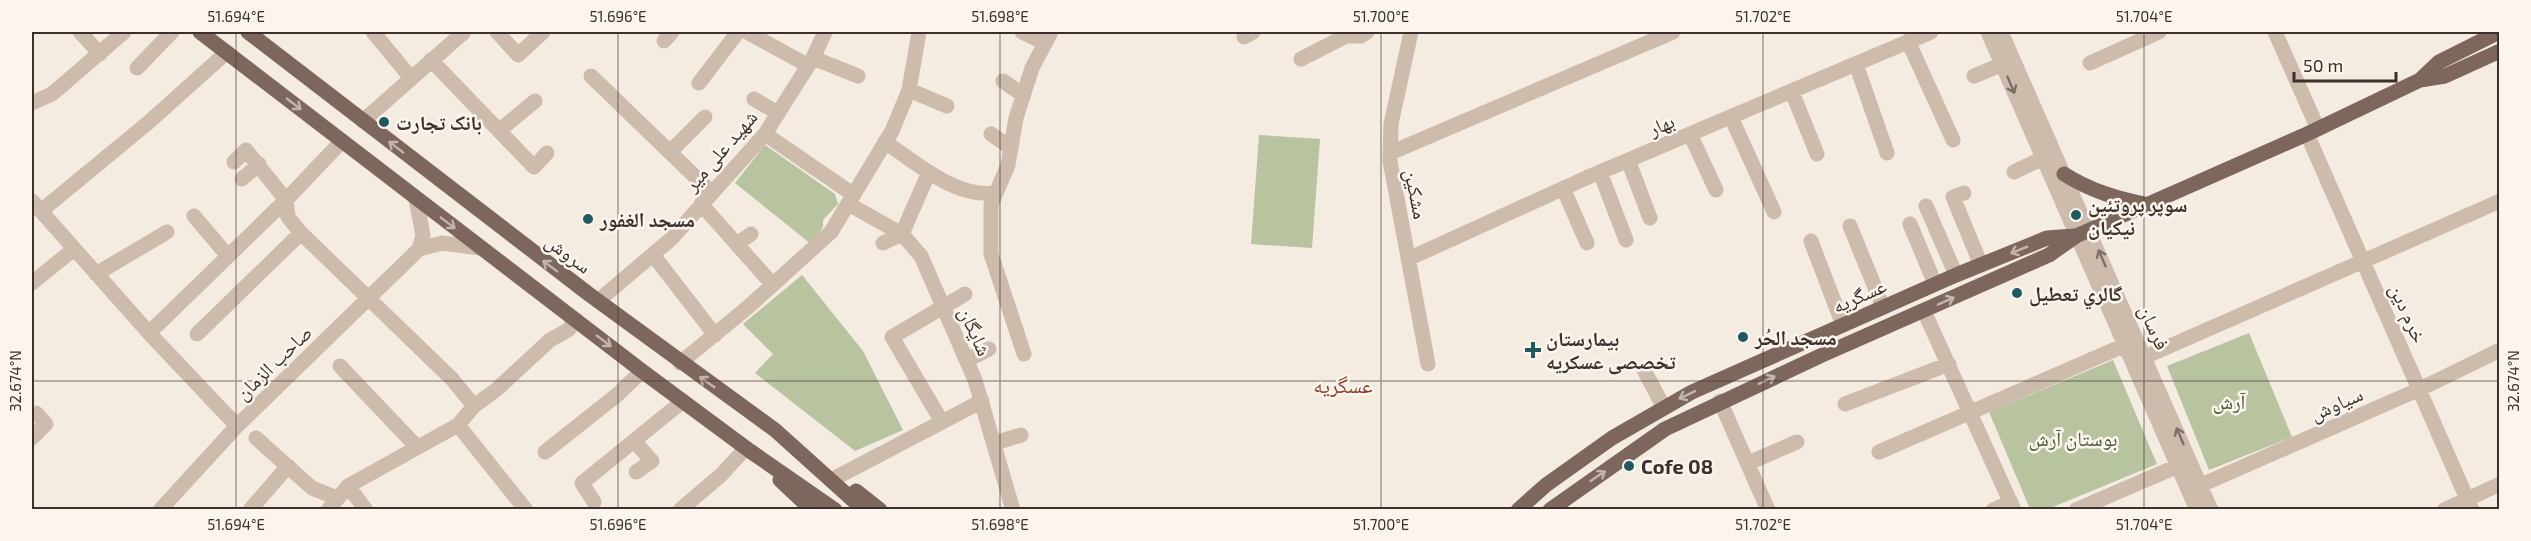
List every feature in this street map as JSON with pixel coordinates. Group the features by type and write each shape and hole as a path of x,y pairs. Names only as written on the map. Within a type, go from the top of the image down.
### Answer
{"main road":[{"path":"200,32 480,248 748,450 836,510"},
{"name":"سروش","path":"248,32 680,363 775,430 864,510"},
{"name":"عسگریه","path":"2420,80 2439,62 2479,37 2499,32"},
{"name":"عسگریه","path":"1550,510 1665,429 1720,401 2049,255 2083,233 2420,80 2445,76 2499,51"},
{"path":"2475,63 2499,60"},
{"path":"2064,174 2110,197 2149,205"},
{"name":"عسگریه","path":"1518,510 1546,485 1612,438 1663,406 1956,275 2047,238 2083,233"},
{"path":"775,430 880,510"},
{"path":"748,450 812,510"}],"street":[{"path":"80,32 100,54"},
{"path":"32,103 52,94 124,32"},
{"path":"137,68 172,32"},
{"path":"373,32 411,78"},
{"path":"363,121 464,32"},
{"path":"497,32 518,55 543,32"},
{"path":"699,82 738,32"},
{"path":"747,32 810,61 858,76"},
{"name":"شهید علی میر","path":"598,301 671,239 765,134 825,32"},
{"path":"680,363 773,285 831,232 885,142 909,90 920,32"},
{"path":"1022,32 1048,37 1032,68 1023,95 1008,165 991,205 991,254 1024,354"},
{"path":"1301,59 1346,36 1361,36 1367,32"},
{"name":"مشکین","path":"1411,32 1391,124 1390,153 1428,364"},
{"path":"1390,153 1673,32"},
{"name":"بهار","path":"1408,259 1563,188 1931,32"},
{"name":"فرسان","path":"1989,32 2008,62 2064,174 2083,233"},
{"name":"فرسان","path":"2001,32 2008,62 2043,158 2083,233 2195,488 2211,510"},
{"path":"2090,63 2159,32"},
{"name":"خرم دین","path":"2276,32 2363,260 2470,504"},
{"path":"1908,42 1953,140"},
{"path":"227,52 149,122 36,206 148,333 237,426"},
{"path":"431,60 501,130 534,167 547,153"},
{"path":"1974,76 2008,62"},
{"path":"1856,64 1887,153"},
{"path":"591,76 711,192"},
{"path":"1003,81 1023,95"},
{"path":"909,90 947,106"},
{"path":"1792,92 1817,154"},
{"path":"754,99 778,113"},
{"path":"501,130 535,101"},
{"path":"670,152 705,117"},
{"path":"1731,117 1774,212"},
{"name":"شایگان","path":"765,134 852,200 902,234 921,256 982,400 1013,510"},
{"path":"991,134 1011,148"},
{"path":"1690,134 1716,190"},
{"path":"148,333 286,200 342,141"},
{"path":"885,142 943,181 979,195 996,193"},
{"path":"234,162 246,150 286,200 288,217 301,233 452,379 474,406"},
{"path":"2014,172 2043,158"},
{"path":"1628,160 1650,218"},
{"path":"242,179 259,164"},
{"path":"883,243 902,234 930,172"},
{"path":"1600,172 1626,240"},
{"path":"1563,188 1587,243"},
{"path":"1964,193 1953,197 1981,265"},
{"path":"416,199 423,235 419,249"},
{"path":"2139,359 2499,201"},
{"path":"701,204 735,249 773,285"},
{"path":"1926,206 1956,275"},
{"path":"194,216 228,256"},
{"path":"1910,224 1935,284"},
{"path":"1850,226 1882,307"},
{"path":"96,274 167,232"},
{"path":"197,334 301,233"},
{"path":"735,249 751,234"},
{"path":"1811,241 1843,325"},
{"path":"419,249 442,243 480,248"},
{"path":"32,283 74,249"},
{"name":"صاحب الزمان","path":"160,510 237,426 419,249"},
{"path":"653,255 714,335"},
{"path":"942,422 892,337 965,294"},
{"path":"1924,311 2012,506 1993,510"},
{"path":"338,498 417,447 458,425 474,406 496,390 550,340 568,330 576,320"},
{"path":"1879,452 2131,342"},
{"path":"966,360 989,349"},
{"name":"سیاوش","path":"2195,488 2420,389 2499,350"},
{"path":"1845,404 1949,364"},
{"path":"340,366 417,447"},
{"path":"545,452 617,395 642,370"},
{"path":"1644,370 1663,406"},
{"path":"837,477 982,400"},
{"path":"594,502 582,483 683,401"},
{"path":"1720,401 1768,510"},
{"path":"32,438 46,424 36,413"},
{"path":"458,425 526,510"},
{"path":"995,443 1021,435"},
{"path":"256,438 312,488 366,510"},
{"path":"634,441 652,461 636,472"},
{"path":"1748,463 1797,442"},
{"path":"680,510 748,450"},
{"path":"2076,510 2184,463"},
{"path":"250,510 288,465"},
{"path":"2444,510 2470,504 2499,484"},
{"name":"فرسان","path":"2195,488 2197,510"}],"green space":[{"path":"1259,135 1320,139 1312,248 1251,244"},
{"path":"765,145 835,194 838,204 823,220 823,227 811,244 735,183"},
{"path":"802,275 863,351 903,430 855,451 755,373 773,354 743,324"},
{"name":"آرش","path":"2249,333 2292,437 2209,470 2167,366"},
{"name":"بوستان آرش","path":"2113,360 2157,464 2048,509 2030,509 1989,412"}],"place":[{"name":"بانک تجارت","path":"384,122"},
{"name":"سوپر پروتئین نیکیان","path":"2076,215"},
{"name":"مسجد الغفور","path":"588,219"},
{"name":"گالري تعطيل","path":"2017,293"},
{"name":"مسجد الحُر","path":"1743,337"},
{"name":"بیمارستان تخصصی عسکریه","path":"1533,350"},
{"name":"Cofe 08","path":"1629,466"}],"district":[{"name":"عسگریه","path":"1343,384"}]}
